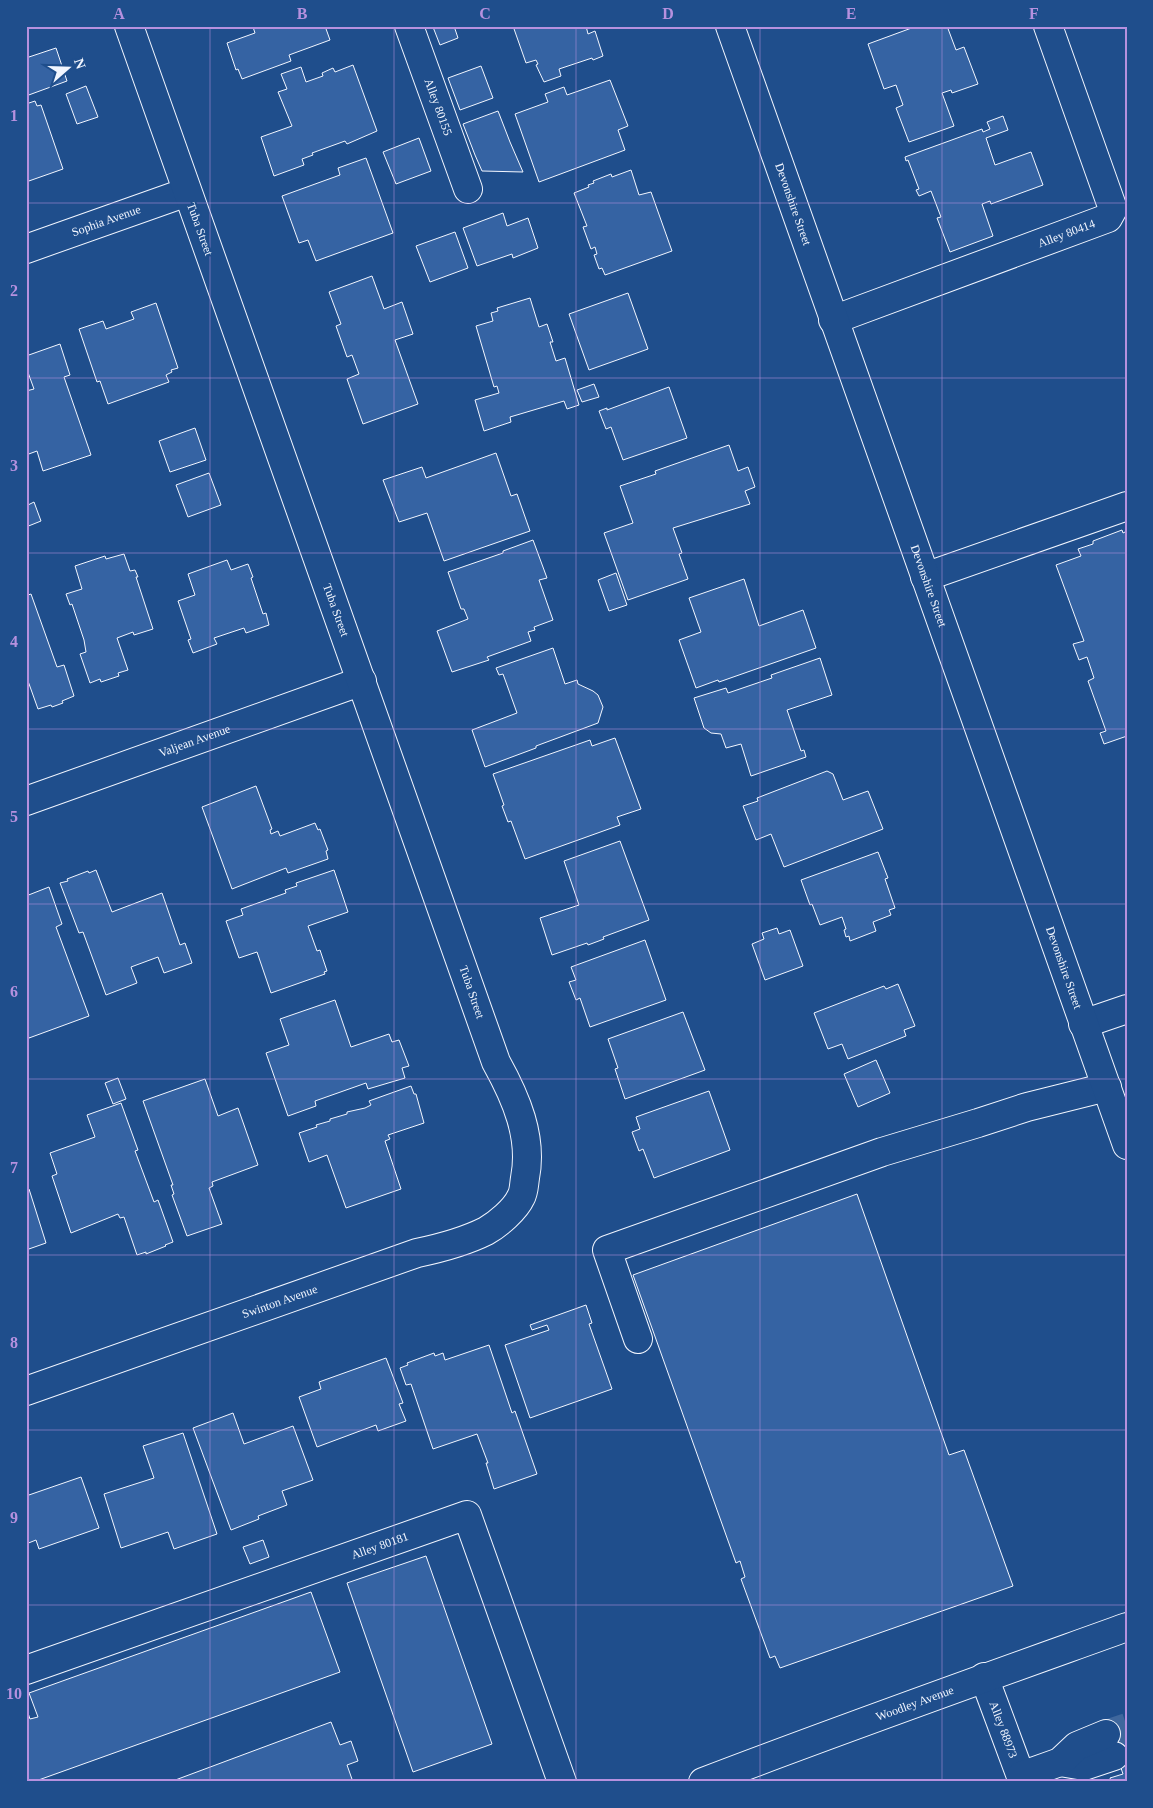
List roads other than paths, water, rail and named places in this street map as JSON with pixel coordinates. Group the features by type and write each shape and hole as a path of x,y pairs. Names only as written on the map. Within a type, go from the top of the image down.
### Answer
{"street":[{"name":"Tuba Street","path":"128,26 493,1053 512,1090 526,1132 527,1168 522,1196"},
{"name":"Alley 80155","path":"408,26 468,189"},
{"name":"Devonshire Street","path":"730,26 1127,1145"},
{"name":"Alley 80414","path":"834,320 1108,218 1113,209 1048,26"},
{"name":"Sophia Avenue","path":"26,249 187,192"},
{"path":"924,577 1127,506"},
{"name":"Valjean Avenue","path":"26,801 362,681"},
{"path":"1084,1024 1127,1009"},
{"path":"638,1339 607,1250 882,1152 1027,1107 1107,1087"},
{"name":"Swinton Avenue","path":"26,1391 417,1253 456,1244 487,1230 507,1215 522,1196"},
{"name":"Alley 80181","path":"26,1670 467,1515 562,1782"},
{"name":"Woodley Avenue","path":"703,1782 862,1721 1127,1627"},
{"name":"Alley 88973","path":"984,1677 1022,1779"},
{"path":"1022,1779 1060,1762 1077,1746 1110,1745"}],"tunnel":[{"path":"1106,1734 1127,1727"}]}
